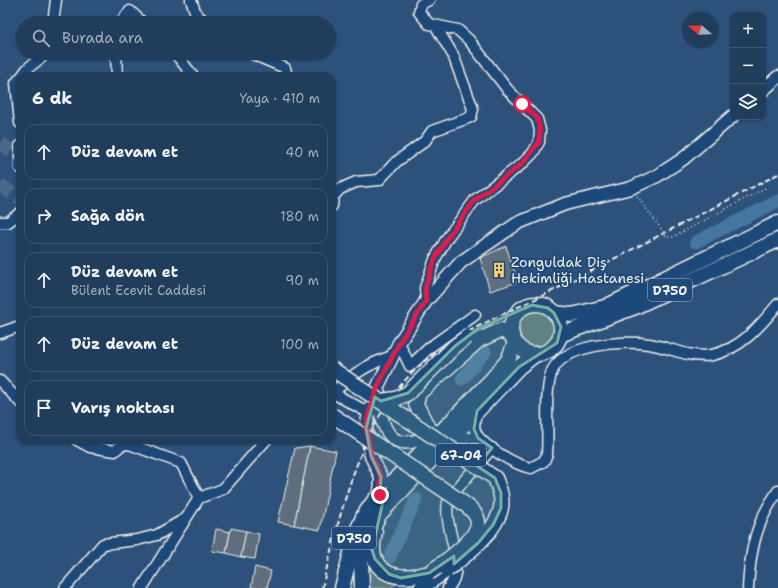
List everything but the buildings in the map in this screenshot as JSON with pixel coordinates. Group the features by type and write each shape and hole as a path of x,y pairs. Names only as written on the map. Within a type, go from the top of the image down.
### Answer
{"highway":[{"name":"D750","path":"342,588 356,533 364,515 380,495 492,379 508,360 514,339 512,327 518,312 532,305 548,308 554,313 572,315 605,308 778,223"},
{"name":"D750","path":"362,588 361,559 364,546 379,515 519,366 536,354 551,349 560,335 635,307 778,240"},
{"path":"431,434 416,404 419,393 473,338 479,328 518,312"},
{"path":"554,313 561,327 560,335"},
{"path":"381,401 396,399 408,393 455,346 473,338 501,330 514,339 524,351 536,354"},
{"name":"67-04","path":"336,372 495,478 501,493 501,508 493,525 465,556 421,588"},
{"name":"67-04","path":"336,418 459,500 475,514 478,523 474,533 464,546 429,574 401,588"},
{"name":"67-04","path":"379,515 372,550 375,559 381,567 389,574 402,578 412,578 429,574"}],"main road":[{"path":"766,87 778,77"},
{"path":"380,495 381,477 371,456 366,428 369,413 378,386 399,343 426,301 461,262 518,223 565,204 631,188 657,176 683,158 730,119"},
{"path":"378,386 383,428 397,440 416,442 449,424"}],"street":[{"path":"54,16 56,0"},
{"path":"192,0 196,14 198,16"},
{"path":"426,301 425,288 435,259 447,238 475,200 523,163 533,153 539,142 540,130 537,118 507,89 469,40 458,30 429,24 419,12 420,4 430,0"},
{"path":"126,16 130,11 135,16"},
{"path":"336,195 340,189 356,182 379,180 396,162 425,141 432,131 471,117 472,109 453,55 435,25"},
{"path":"25,72 38,60"},
{"path":"117,60 118,72"},
{"path":"179,60 189,72"},
{"path":"266,60 285,68 286,72"},
{"path":"0,222 8,222 16,216"},
{"path":"477,411 474,430 478,438 522,467 531,468 544,461 547,445 548,390 551,374 556,363 567,354 585,348 627,342 650,344 684,353 711,355 739,344 761,324 778,304"},
{"path":"399,343 410,366 430,347 475,315"},
{"path":"0,333 16,327"},
{"path":"336,389 353,374 372,363 392,356"},
{"path":"0,381 16,398"},
{"path":"336,395 369,413"},
{"path":"449,440 459,438 478,438"},
{"path":"84,444 90,447 116,451 121,445 129,444 181,463 199,498"},
{"path":"142,588 199,498 224,489 263,444"},
{"path":"448,588 454,582 455,575 454,546 446,512 447,504 449,498 492,448"},
{"path":"748,588 753,540 767,507 778,491"},
{"path":"65,588 103,544 137,540 157,535 185,519"}],"path":[{"path":"631,188 667,237 673,237 767,187"}],"highlighted area":[{"path":"532,305 548,308 554,313 561,327 557,343 519,367 477,411 474,429 478,438 492,448 477,466 495,478 501,493 501,508 493,525 478,543 454,564 454,556 429,573 401,578 389,574 375,559 372,550 386,488 380,495 381,477 371,456 366,428 375,397 381,401 408,393 455,346 479,328"}],"green space":[{"path":"536,306 549,310 555,316 559,329 555,342 549,348 536,352 523,348 517,342 513,329 517,316 523,310"},
{"path":"369,558 390,580 399,583 389,588 367,588 365,560"}],"waterway":[{"path":"696,242 778,201"},
{"path":"462,379 485,352"},
{"path":"390,557 416,499"}],"tunnel":[{"path":"0,143 16,154"},
{"path":"0,185 16,196"}],"railway":[{"path":"322,588 342,511 359,459 382,411 397,390 414,371 432,355 452,341 474,329 562,286 778,174"}],"place":[{"name":"Zonguldak Diş Hekimliği Hastanesi","path":"499,270"}],"route":[{"path":"380,495 382,486 381,477 371,456 366,428 369,413 378,386 399,343 426,301 425,288 435,259 447,238 475,200 523,163 533,153 539,142 540,130 537,118 522,104"}]}
